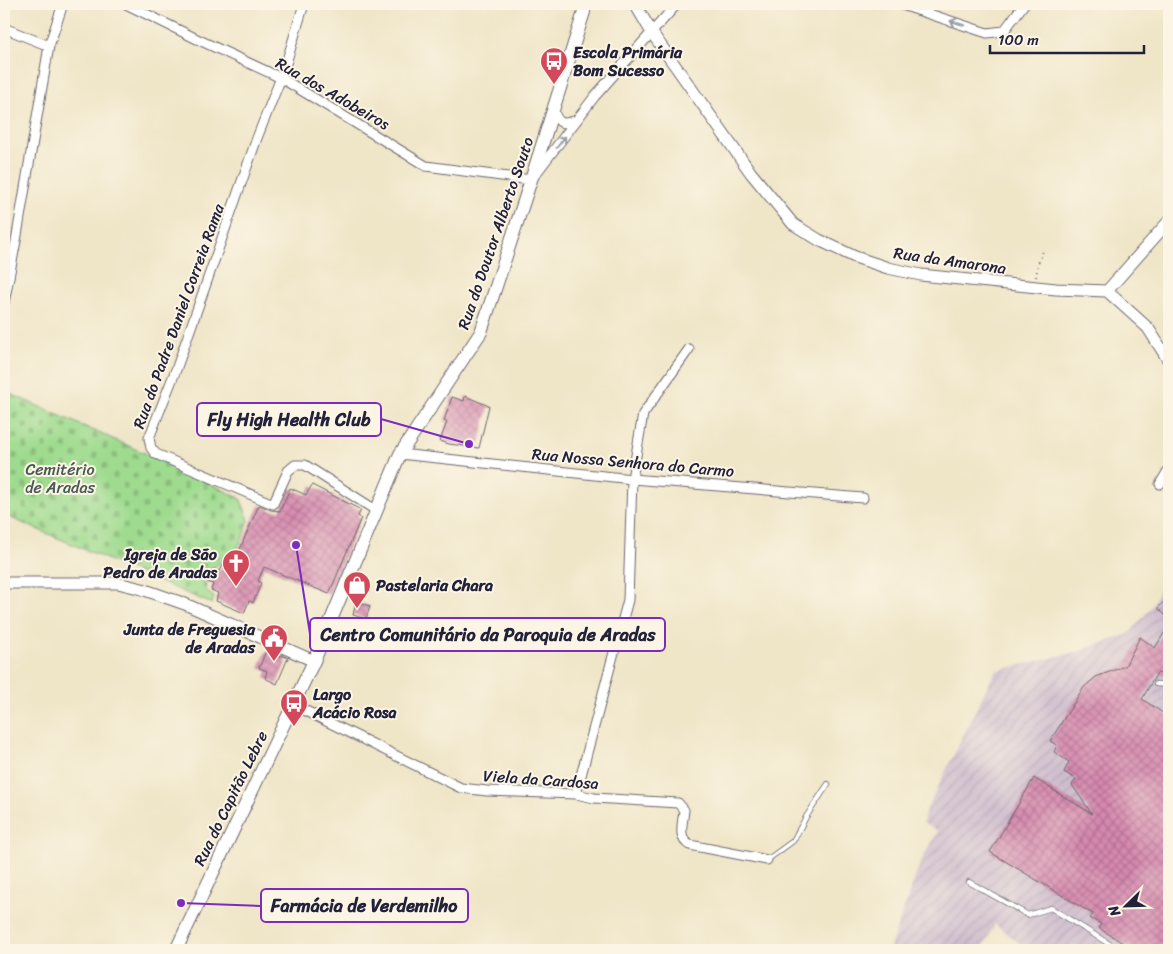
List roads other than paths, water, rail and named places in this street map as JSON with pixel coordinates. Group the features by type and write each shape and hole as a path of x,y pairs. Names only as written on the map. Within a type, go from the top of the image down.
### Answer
{"main road":[{"name":"Rua do Doutor Alberto Souto","path":"314,661 400,454 481,332 584,12 584,4"},
{"name":"Rua do Capitão Lebre","path":"176,950 314,661"}],"street":[{"path":"4,302 49,46 63,4"},
{"name":"Rua dos Adobeiros","path":"126,4 281,78 426,166 531,180"},
{"path":"281,78 304,4"},
{"name":"Rua da Amarona","path":"635,4 652,33 751,173 793,224 819,240 855,257 888,268 921,275 1034,287 1107,291"},
{"path":"531,180 595,96 677,4"},
{"path":"899,4 987,33 1004,31 1024,4"},
{"path":"4,28 49,46"},
{"name":"Rua do Padre Daniel Correia Rama","path":"281,78 257,138 149,438 151,448 156,454 273,504 288,471 295,465 305,465 377,511"},
{"path":"553,110 556,119 560,123 566,124 578,119"},
{"path":"1169,221 1107,291 1148,328 1169,362"},
{"path":"576,794 628,600 632,479 644,414 690,349"},
{"name":"Rua Nossa Senhora do Carmo","path":"400,454 632,479 863,498"},
{"path":"1160,484 1169,469"},
{"path":"4,583 118,583 142,589 185,604 314,661"},
{"name":"Viela da Cardosa","path":"294,705 461,788 487,791 576,794 594,798 678,803 684,810 682,837 685,843 767,860"}],"lane":[{"path":"1156,684 1169,685"},
{"path":"767,860 793,841 828,784"},
{"path":"969,882 1028,915 1051,908 1119,950"}],"place":[{"name":"Escola Primária Bom Sucesso","path":"554,85"},
{"name":"Fly High Health Club","path":"469,444"},
{"name":"Centro Comunitário da Paroquia de Aradas","path":"296,545"},
{"name":"Igreja de São Pedro de Aradas","path":"236,587"},
{"name":"Pastelaria Chara","path":"357,609"},
{"name":"Junta de Freguesia de Aradas","path":"274,662"},
{"name":"Largo Acácio Rosa","path":"294,727"},
{"name":"Farmácia de Verdemilho","path":"181,903"}],"park label":[{"name":"Cemitério de Aradas","path":"60,478"}]}
